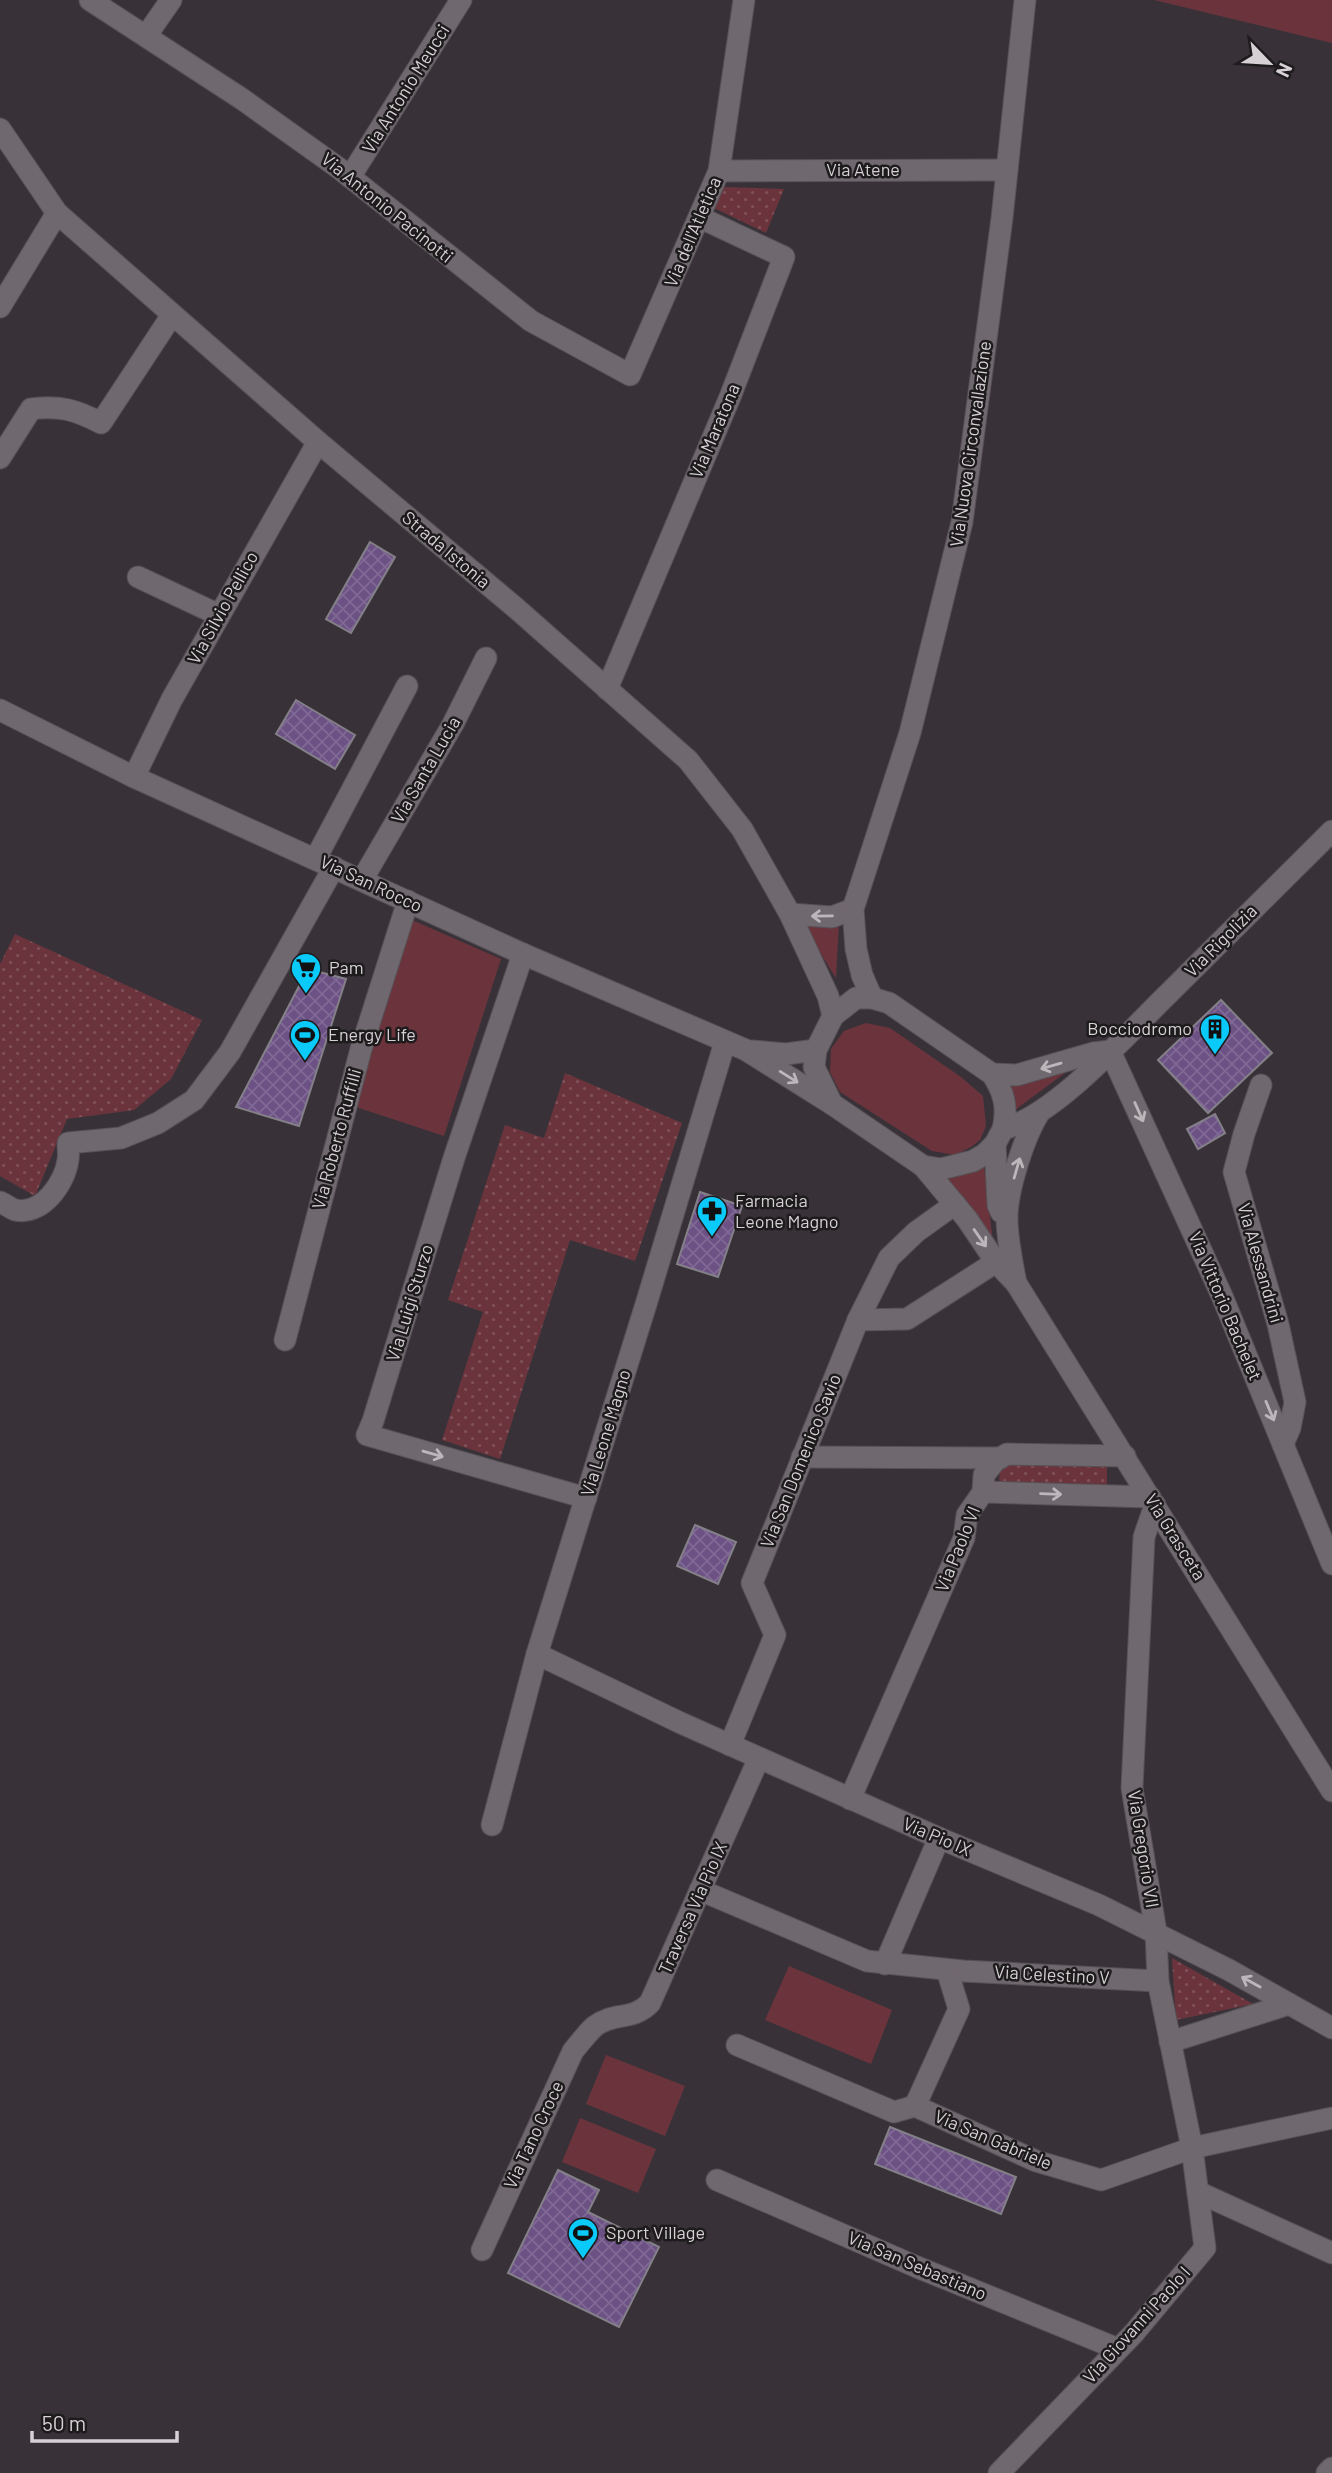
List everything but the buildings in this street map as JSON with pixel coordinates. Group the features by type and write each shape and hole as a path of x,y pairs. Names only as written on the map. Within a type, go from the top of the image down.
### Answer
{"street":[{"name":"Via Antonio Pacinotti","path":"90,0 242,99 350,177 531,321 630,375"},
{"path":"146,36 171,0"},
{"name":"Via Antonio Meucci","path":"350,177 461,0"},
{"name":"Via dell'Atletica","path":"630,375 701,218 719,171 744,0"},
{"name":"Via Nuova Circonvallazione","path":"872,998 862,975 856,949 853,909 910,733 962,522 1007,170 1025,0"},
{"name":"Strada Istonia","path":"0,129 57,213 688,760 742,829 790,914 828,996 833,1016"},
{"name":"Via Atene","path":"719,171 1007,170"},
{"path":"0,307 57,213"},
{"name":"Via Maratona","path":"607,689 730,397 784,257 701,218"},
{"path":"0,458 31,409 48,407 77,410 101,423 172,315"},
{"name":"Via Silvio Pellico","path":"134,777 172,699 318,442"},
{"path":"138,577 219,615"},
{"name":"Via Santa Lucia","path":"362,880 453,724 486,658"},
{"path":"0,1202 15,1210 40,1207 52,1195 63,1173 68,1161 68,1143 121,1138 158,1123 194,1100 230,1052 325,863 407,686"},
{"name":"Via San Rocco","path":"0,709 134,777 523,954 746,1050"},
{"name":"Via Rigolizia","path":"1041,1111 1100,1062 1332,831"},
{"name":"Via Roberto Ruffilli","path":"285,1340 361,1049 408,901"},
{"path":"790,914 832,916 853,909"},
{"name":"Via Luigi Sturzo","path":"523,954 454,1158 367,1435 586,1498"},
{"path":"832,1104 814,1067 816,1049 833,1016 856,998 872,998 889,1003 992,1074 1000,1086 1005,1102 1006,1115 999,1137 998,1205 1007,1231"},
{"name":"Via Leone Magno","path":"492,1825 537,1654 725,1042"},
{"path":"746,1050 786,1054 816,1049"},
{"path":"746,1050 923,1166 955,1204 996,1262 1016,1283"},
{"path":"992,1074 1017,1075 1110,1051"},
{"name":"Via Vittorio Bachelet","path":"1110,1051 1222,1296 1332,1564"},
{"name":"Via Alessandrini","path":"1261,1085 1234,1172 1278,1324 1295,1402 1290,1428 1283,1444"},
{"path":"923,1166 941,1169 973,1161 999,1137 1041,1111"},
{"path":"1016,1283 1006,1215 1028,1130 1041,1111"},
{"name":"Via San Domenico Savio","path":"730,1745 775,1635 752,1583 858,1320 889,1258 916,1232 955,1204"},
{"path":"858,1320 907,1319 996,1262"},
{"name":"Via Grasceta","path":"1016,1283 1332,1791"},
{"path":"983,1492 984,1475 1007,1454 1125,1456"},
{"path":"802,1457 1000,1458"},
{"name":"Via Paolo VI","path":"850,1799 964,1538 967,1515 983,1492 1153,1501"},
{"name":"Via Gregorio VII","path":"1153,1501 1144,1536 1132,1788 1156,1932 1158,1981 1192,2148"},
{"name":"Via Pio IX","path":"537,1654 850,1799 1099,1905 1156,1932 1332,2028"},
{"name":"Traversa Via Pio IX","path":"596,2026 612,2018 642,2011 650,2003 760,1758"},
{"path":"885,1964 939,1838"},
{"name":"Via Celestino V","path":"700,1890 867,1961 947,1970 1158,1981"},
{"name":"Via San Gabriele","path":"915,2106 958,2009 947,1970"},
{"path":"1170,2042 1289,2004"},
{"name":"Via Tano Croce","path":"482,2250 573,2051 596,2026"},
{"name":"Via San Gabriele","path":"737,2045 894,2112 915,2106 1036,2161 1101,2179 1192,2148 1332,2118"},
{"name":"Via Giovanni Paolo I","path":"999,2473 1118,2349 1205,2248 1192,2148"},
{"name":"Via San Sebastiano","path":"717,2180 917,2267 1118,2349"},
{"path":"1198,2192 1332,2253"},
{"path":"1327,2473 1332,2468"}],"shaded area":[{"path":"1154,0 1332,0 1332,43"},
{"path":"723,187 784,189 766,233 714,208"},
{"path":"412,920 501,959 444,1136 350,1105"},
{"path":"839,923 836,978 803,925"},
{"path":"15,934 202,1020 171,1079 134,1110 67,1119 35,1196 0,1176 0,964"},
{"path":"866,1023 890,1028 961,1077 983,1096 986,1126 980,1140 955,1155 932,1151 840,1092 830,1072 831,1049 844,1031"},
{"path":"1069,1070 1011,1113 1005,1083"},
{"path":"565,1073 682,1123 635,1261 570,1240 500,1459 442,1440 483,1312 448,1300 505,1125 544,1138"},
{"path":"984,1166 993,1242 944,1181"},
{"path":"1000,1458 1107,1462 1107,1492 999,1486"},
{"path":"1172,1958 1253,2004 1176,2020"},
{"path":"789,1966 892,2010 871,2064 765,2020"},
{"path":"606,2055 685,2086 665,2136 586,2104"},
{"path":"580,2118 656,2149 638,2193 562,2162"}],"place":[{"name":"Pam","path":"306,995"},
{"name":"Bocciodromo","path":"1215,1056"},
{"name":"Energy Life","path":"305,1062"},
{"name":"Farmacia Leone Magno","path":"712,1238"},
{"name":"Sport Village","path":"583,2260"}]}
